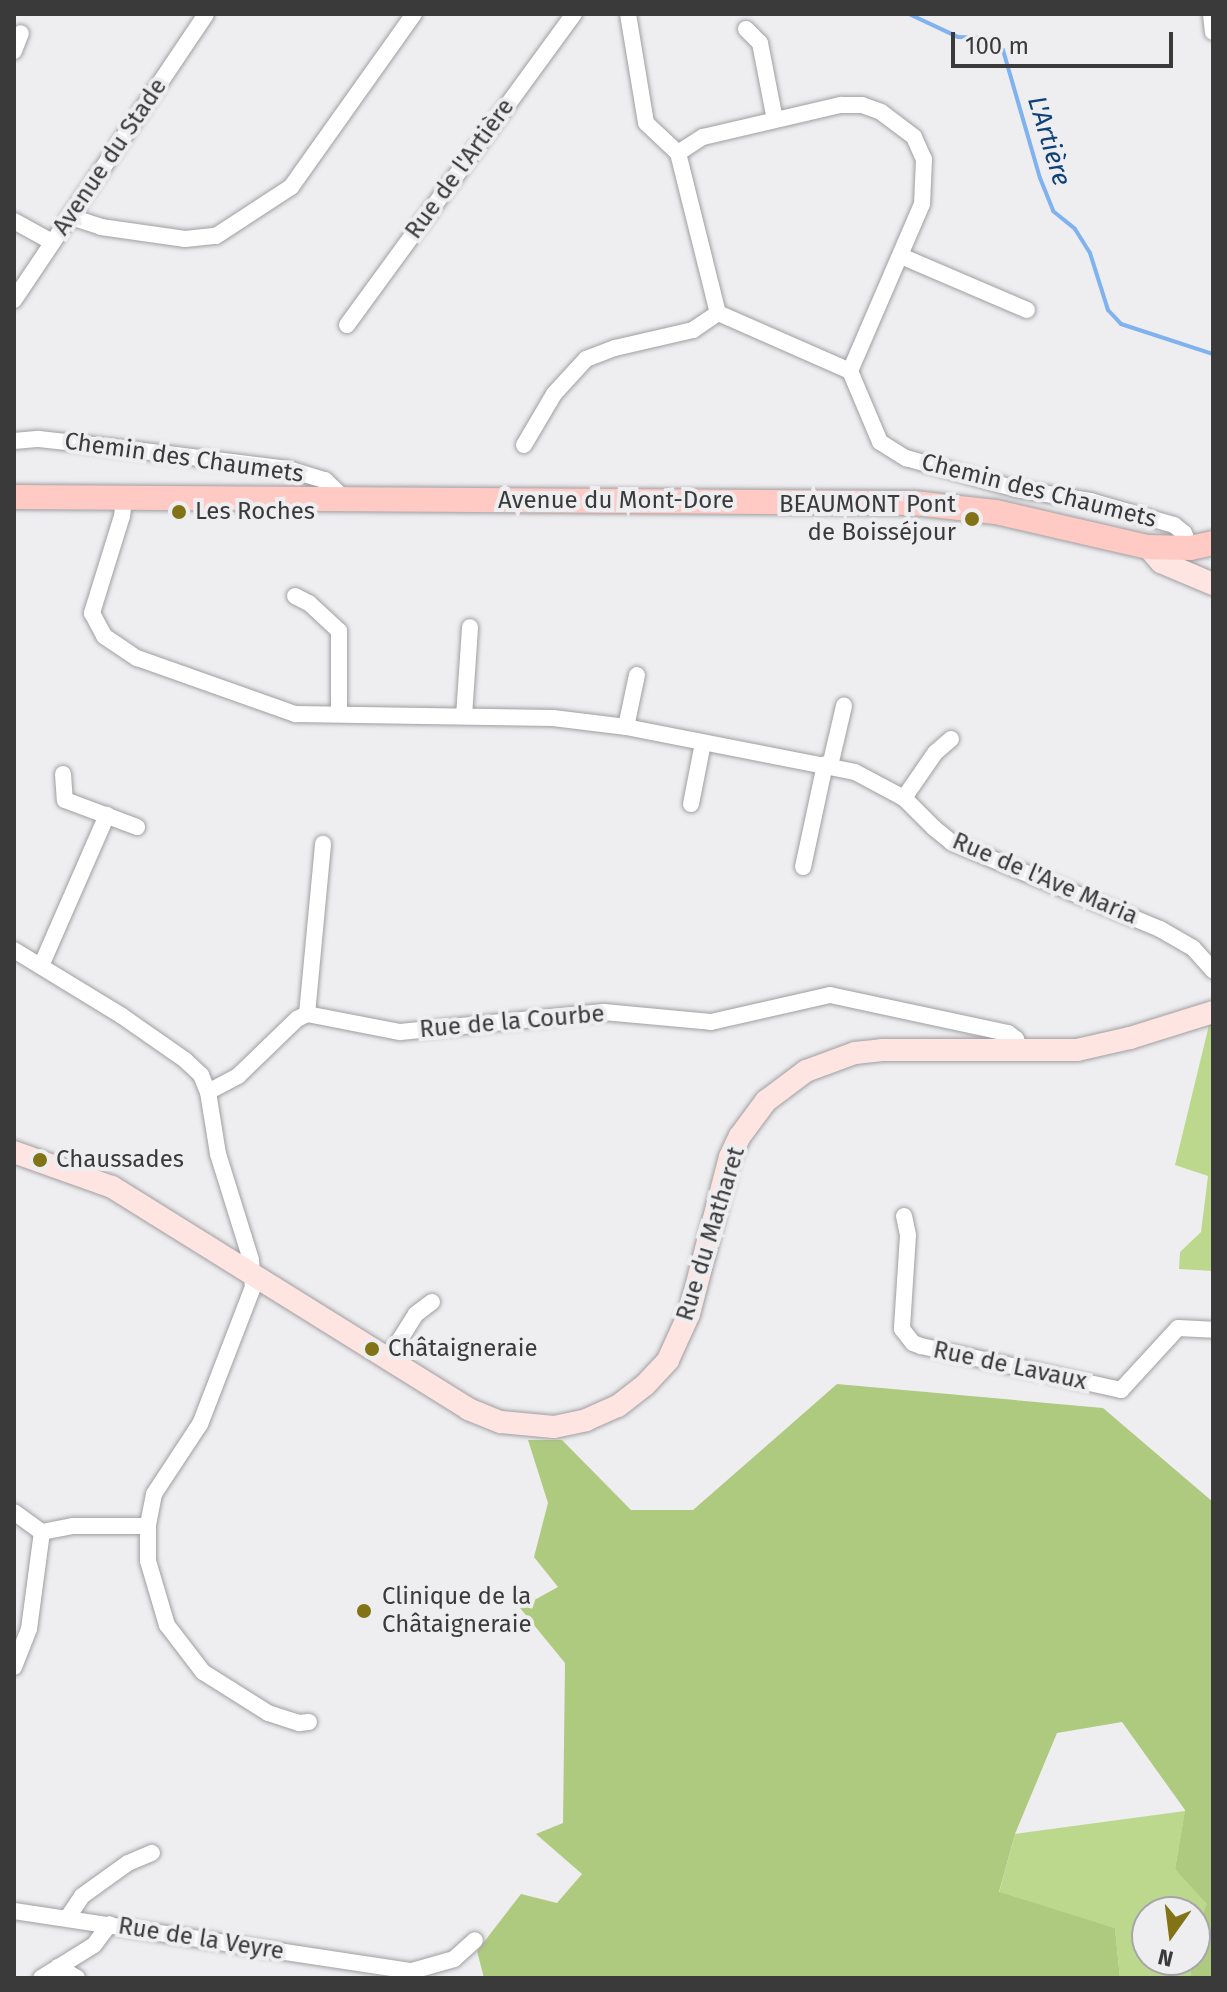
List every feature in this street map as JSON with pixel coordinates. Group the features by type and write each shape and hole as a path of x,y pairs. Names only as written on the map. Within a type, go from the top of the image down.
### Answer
{"main road":[{"name":"Avenue du Mont-Dore","path":"14,497 914,503 996,512 1148,547 1206,548"}],"street":[{"name":"Avenue du Stade","path":"14,300 206,14"},
{"path":"71,217 101,227 185,239 216,236 291,187 414,14"},
{"name":"Rue de l'Artière","path":"347,325 574,14"},
{"path":"628,14 646,123 678,153 718,313"},
{"path":"1211,14 1213,32"},
{"path":"746,29 760,43 775,120"},
{"path":"14,51 21,33"},
{"path":"678,153 703,137 841,105 862,105 899,123 914,137 924,159 922,204 850,371 718,313"},
{"path":"14,221 52,242"},
{"path":"901,256 1027,310"},
{"path":"524,445 554,394 586,359 615,348 693,330 718,313"},
{"name":"Chemin des Chaumets","path":"850,371 880,442 906,458 1016,489 1090,501 1174,525 1206,548"},
{"name":"Chemin des Chaumets","path":"14,441 39,439 288,469 325,480 345,499"},
{"name":"Rue de l'Ave Maria","path":"124,498 122,516 92,613 104,636 137,658 295,714 553,718 626,727 855,772 904,798 951,842 1160,929 1193,948 1213,970"},
{"path":"1148,547 1161,562 1206,581 1206,548"},
{"path":"295,596 309,603 339,631 339,714"},
{"path":"464,716 470,627"},
{"path":"626,727 637,675"},
{"path":"803,867 844,706"},
{"path":"904,798 935,753 951,739"},
{"path":"691,804 703,743"},
{"path":"63,774 65,800 137,827"},
{"path":"41,966 107,815"},
{"path":"208,1092 238,1076 297,1019 307,1014 323,844"},
{"path":"14,950 185,1060 201,1075 208,1092 218,1154 248,1244 253,1276 209,1404 154,1494 148,1526 148,1561 167,1625 187,1656 203,1672 268,1713 299,1723 309,1722"},
{"name":"Rue de la Courbe","path":"307,1014 400,1032 604,1012 711,1022 830,995 1008,1033 1016,1039 1020,1051"},
{"name":"Rue du Matharet","path":"14,1152 112,1187 468,1409 501,1422 554,1427 602,1414 645,1385 676,1345 689,1314 730,1157 752,1118 784,1085 806,1071 855,1053 1020,1051 1102,1045 1213,1012"},
{"name":"Rue de Lavaux","path":"904,1216 908,1235 902,1329 913,1343 921,1346 1121,1390 1178,1328 1213,1330"},
{"path":"387,1360 416,1314 432,1302"},
{"path":"14,1512 42,1532 73,1526 148,1526"},
{"path":"14,1667 29,1629 42,1532"},
{"path":"68,1917 82,1896 128,1863 152,1853"},
{"name":"Rue de la Veyre","path":"14,1911 68,1917 414,1974 454,1959 475,1940"},
{"path":"41,1978 94,1945 110,1924"},
{"path":"58,1967 77,1978"}],"green space":[{"path":"1213,1024 1213,1271 1179,1269 1180,1252 1201,1232 1208,1176 1175,1165 1209,1025"},
{"path":"837,1384 1103,1408 1213,1502 1213,1978 1190,1978 1211,1976 1211,1896 1200,1896 1175,1869 1185,1810 1122,1722 1057,1733 1015,1834 999,1892 1115,1928 1120,1978 484,1978 477,1951 521,1894 557,1903 582,1874 536,1834 563,1823 565,1663 520,1608 558,1587 534,1557 548,1503 528,1440 562,1440 631,1510 693,1510"},
{"path":"1185,1811 1175,1869 1204,1896 1131,1896 1131,1976 1190,1978 1120,1978 1115,1928 999,1893 1015,1834"},
{"path":"1211,1902 1213,1904 1213,1978 1207,1976 1211,1976"}],"waterway":[{"name":"L'Artière","path":"909,14 958,37 986,38 1003,50 1040,178 1053,211 1075,229 1090,253 1108,310 1121,324 1213,354"}],"place":[{"name":"Les Roches","path":"179,512"},
{"name":"BEAUMONT Pont de Boisséjour","path":"972,519"},
{"name":"Chaussades","path":"40,1160"},
{"name":"Châtaigneraie","path":"372,1349"},
{"name":"Clinique de la Châtaigneraie","path":"364,1611"}]}
